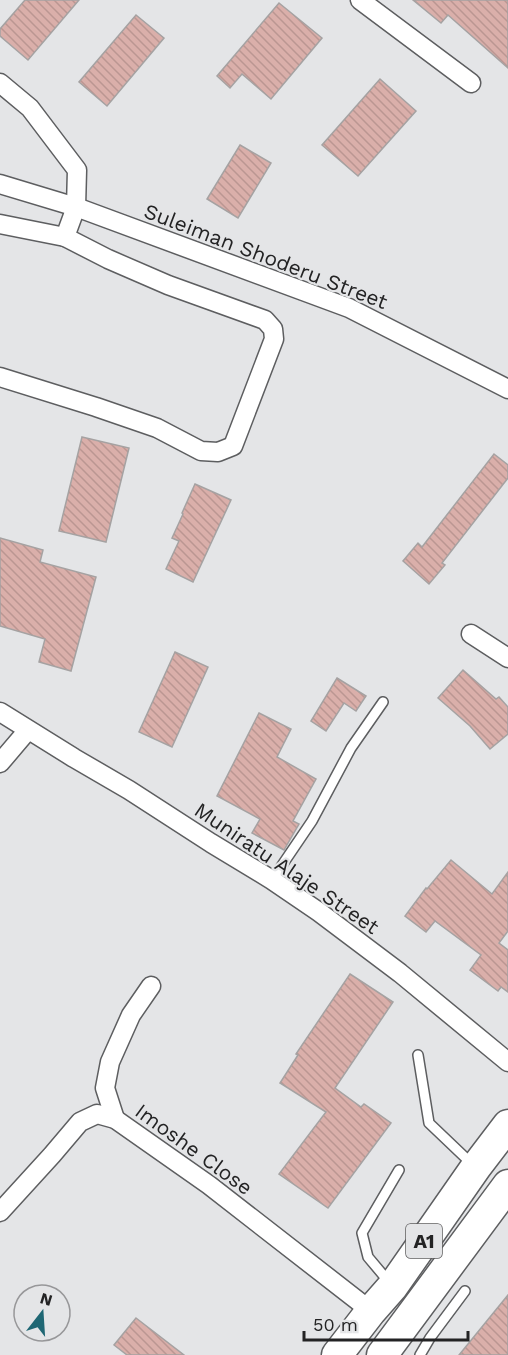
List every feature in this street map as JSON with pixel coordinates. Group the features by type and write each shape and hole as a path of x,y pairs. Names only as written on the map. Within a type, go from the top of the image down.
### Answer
{"highway":[{"name":"A1","path":"337,1355 393,1286 508,1125"},
{"name":"A1","path":"382,1355 508,1185"}],"street":[{"path":"360,0 471,83"},
{"path":"0,83 30,108 77,170 75,207 65,237"},
{"name":"Suleiman Shoderu Street","path":"0,184 75,207 349,308 508,389"},
{"path":"0,224 65,237 168,285 265,320 273,329 274,339 233,446 218,452 201,451 157,428 0,377"},
{"path":"471,634 508,658"},
{"name":"Muniratu Alaje Street","path":"0,712 129,790 319,912 400,973 508,1062"},
{"path":"0,763 28,730"},
{"path":"115,1119 105,1088 110,1062 131,1015 151,986"},
{"name":"Imoshe Close","path":"0,1212 80,1122 96,1114 115,1119 209,1185 371,1311"}],"lane":[{"path":"272,880 312,821 351,748 383,702"},
{"path":"418,1055 429,1124 476,1167"},
{"path":"393,1286 368,1257 362,1233 399,1170"},
{"path":"420,1355 465,1291"}],"building":[{"path":"25,0 79,0 28,60 0,36 0,29"},
{"path":"413,0 508,0 508,68 448,15 441,23"},
{"path":"279,3 322,38 271,99 242,74 230,88 217,76"},
{"path":"136,15 164,38 107,106 79,82"},
{"path":"380,79 416,111 358,176 322,145"},
{"path":"240,145 271,163 238,218 207,199"},
{"path":"82,437 129,448 106,542 59,531"},
{"path":"494,454 508,465 508,478 442,563 445,565 429,584 403,561 418,543 422,547"},
{"path":"195,484 231,500 193,582 166,569 179,541 172,538"},
{"path":"0,538 43,550 40,562 96,577 71,671 39,662 45,639 0,626"},
{"path":"175,652 208,667 172,747 139,732"},
{"path":"463,670 496,699 499,697 508,707 508,734 490,749 470,726 438,698"},
{"path":"337,678 366,696 356,711 344,703 326,731 311,721"},
{"path":"259,713 291,729 277,757 316,779 293,821 299,824 284,850 252,833 260,819 217,796"},
{"path":"451,860 492,894 508,872 508,931 499,943 508,950 508,992 501,987 498,991 470,970 481,955 435,921 426,932 405,916"},
{"path":"350,974 393,1002 335,1088 361,1107 364,1104 391,1123 328,1208 279,1174 326,1112 280,1083 298,1055 296,1054"},
{"path":"508,1295 508,1355 459,1355"},
{"path":"136,1318 184,1355 127,1355 114,1345"}]}
